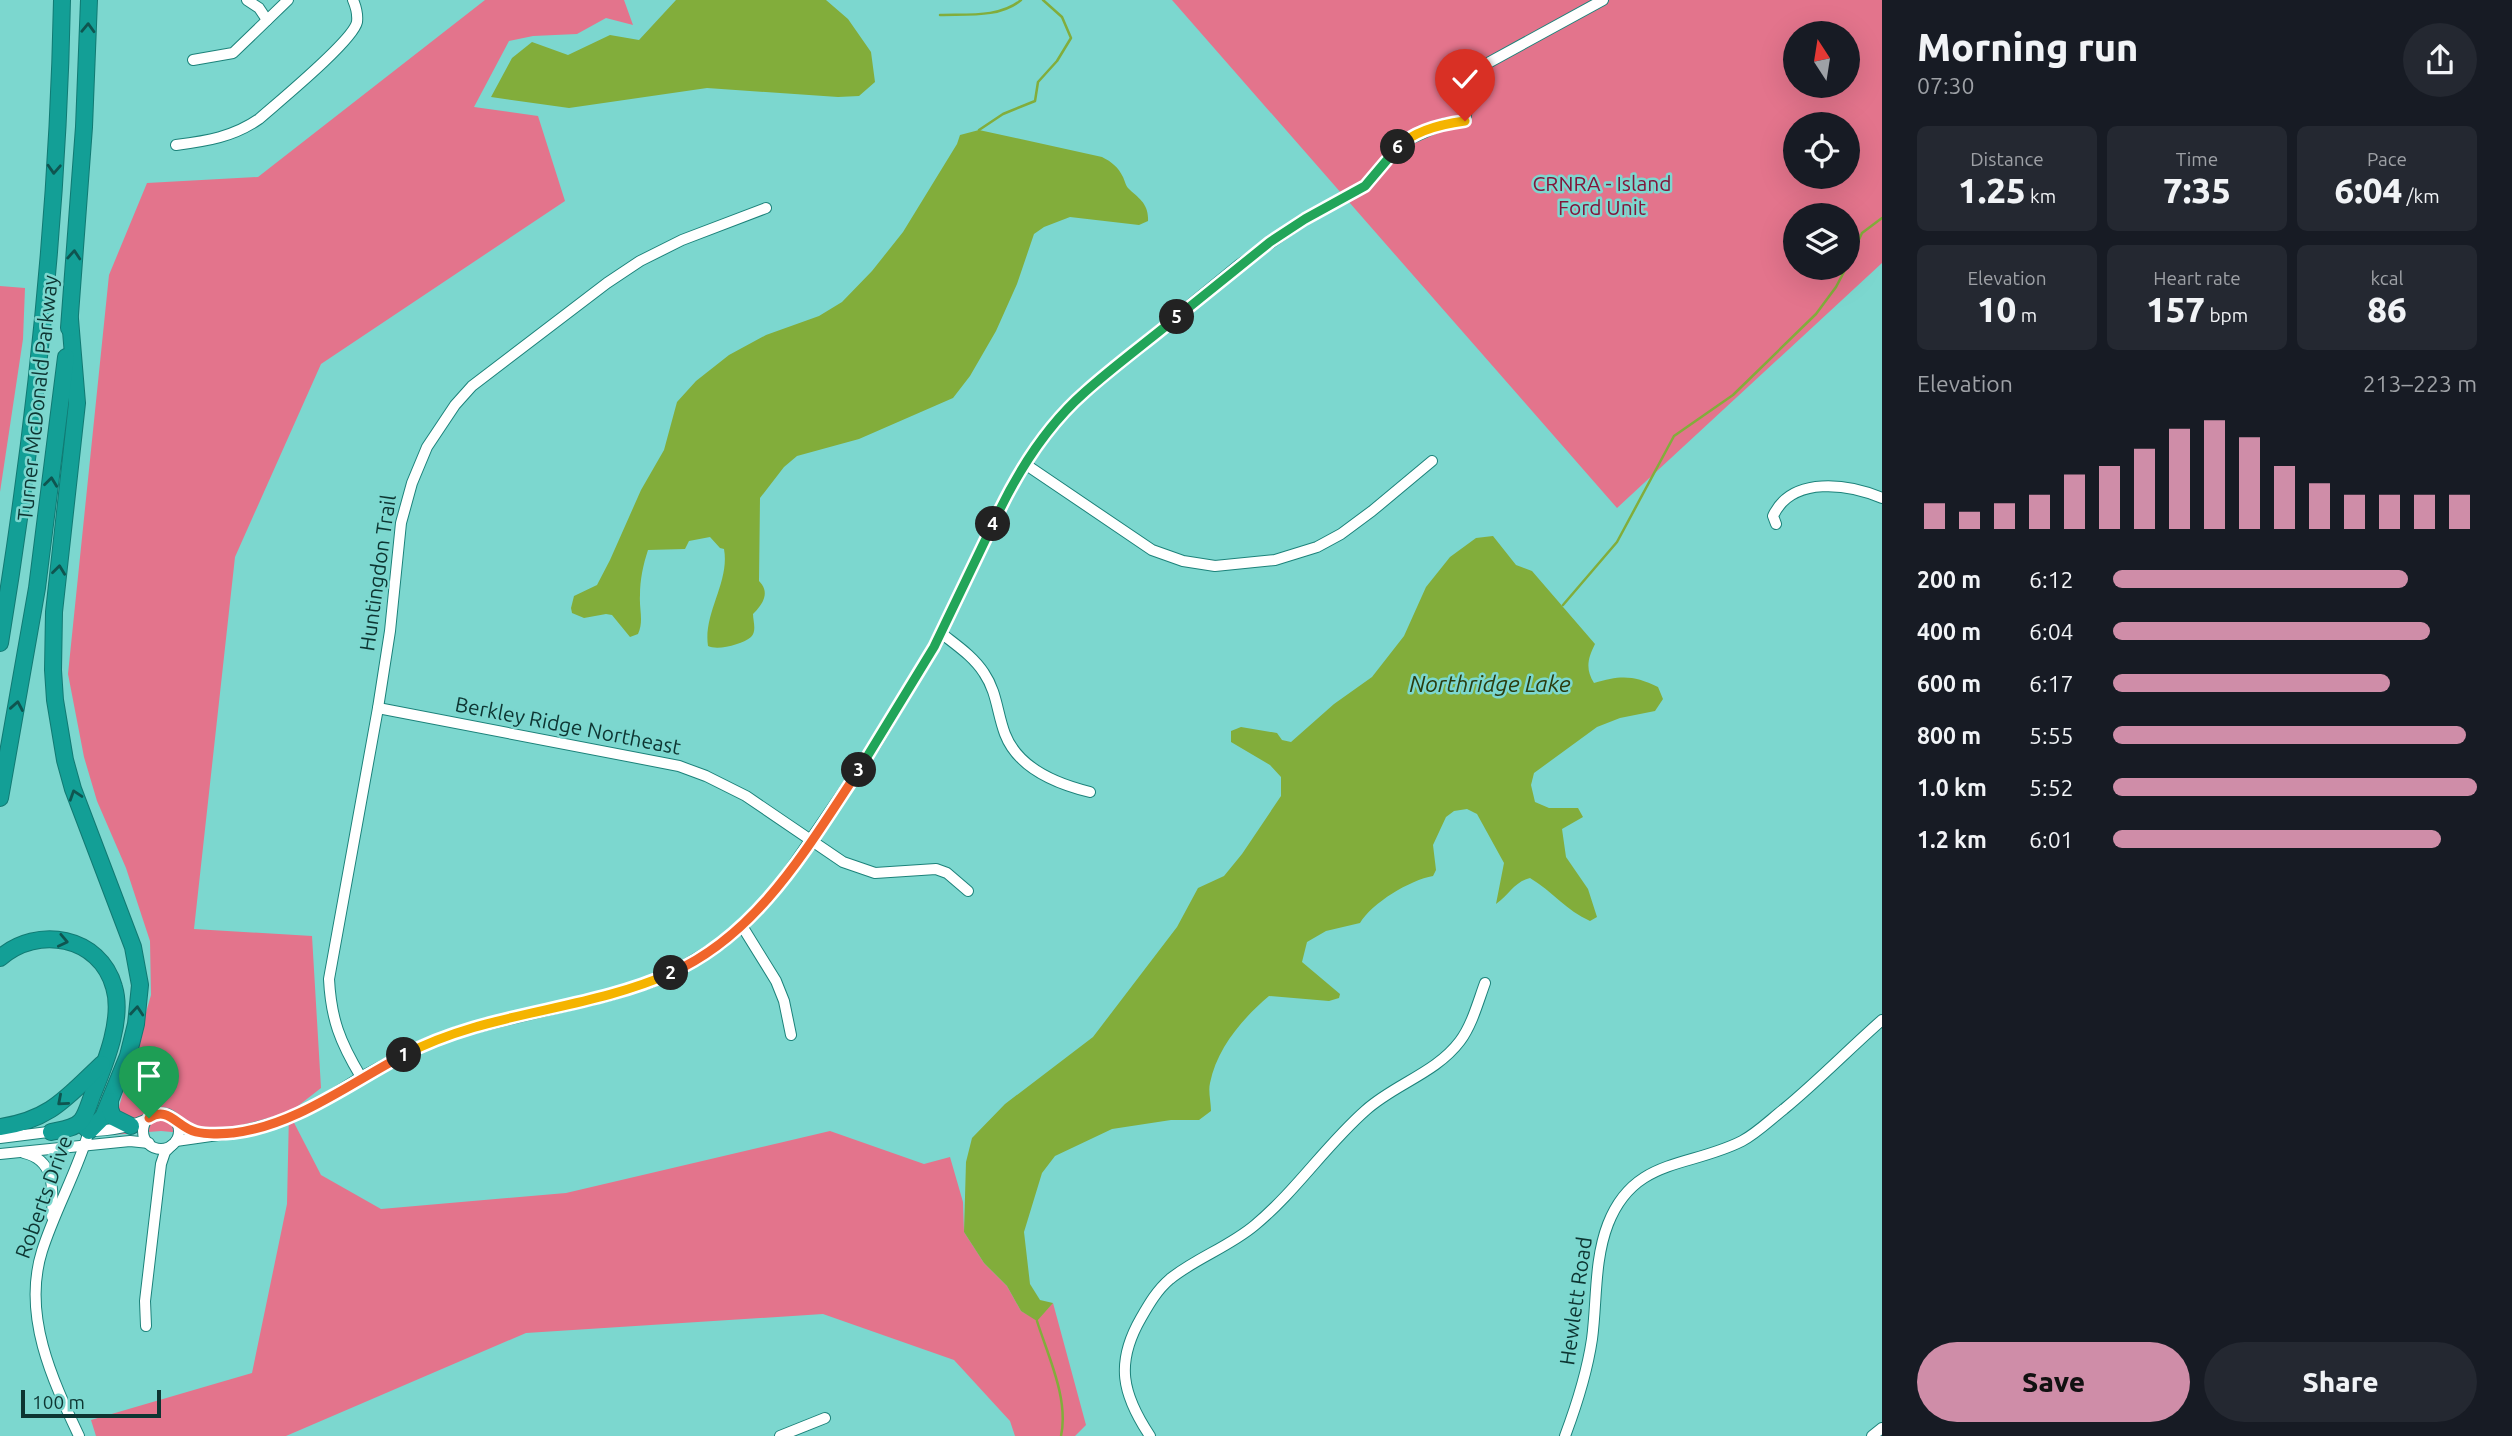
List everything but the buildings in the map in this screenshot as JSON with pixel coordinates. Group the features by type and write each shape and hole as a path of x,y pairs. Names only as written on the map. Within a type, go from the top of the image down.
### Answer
{"highway":[{"name":"Turner McDonald Parkway","path":"0,643 22,497 38,357 54,164 62,0"},
{"name":"Turner McDonald Parkway","path":"0,798 38,576 59,423 84,127 89,0"},
{"path":"69,319 77,403 54,612 55,700 73,789 133,947 140,985 132,1040 111,1099 103,1118 85,1132"},
{"path":"0,958 26,942 62,939 83,947 100,962 112,981 116,1001 112,1036 85,1132"},
{"path":"4,1132 34,1120 54,1108 106,1061"},
{"path":"111,1099 113,1117 131,1126"},
{"path":"51,1132 72,1126 85,1132"}],"street":[{"path":"247,0 259,8 267,20"},
{"path":"193,60 233,53 288,0"},
{"path":"176,145 219,139 245,129 259,119 334,52 354,30 357,21 353,0"},
{"path":"85,1132 163,1149 174,1143 280,1121 313,1107 361,1077 418,1048 457,1032 610,995 651,982 699,958 742,926 779,886 876,744 941,633 1003,502 1025,464 1055,422 1084,392 1239,265 1305,219 1365,186 1402,142 1443,124 1465,121 1470,91 1488,63 1603,0"},
{"name":"Huntingdon Trail","path":"361,1077 336,1030 329,979 378,708 390,631 401,523 408,495 427,447 455,405 493,368 639,261 682,240 766,208"},
{"path":"1025,464 1152,550 1182,561 1215,566 1275,560 1317,547 1341,534 1372,511 1432,461"},
{"path":"1776,524 1773,516 1777,508 1792,496 1807,489 1836,485 1882,498"},
{"path":"941,633 970,656 985,674 996,696 1004,733 1019,756 1052,779 1090,792"},
{"name":"Berkley Ridge Northeast","path":"378,708 678,766 706,776 746,796 843,862 862,870 887,873 936,869 947,873 968,891"},
{"path":"742,926 776,981 784,1001 791,1035"},
{"path":"1150,1436 1129,1402 1124,1373 1129,1342 1154,1296 1178,1273 1245,1234 1275,1208 1366,1110 1450,1053 1468,1027 1485,983"},
{"name":"Hewlett Road","path":"1565,1436 1585,1376 1592,1340 1601,1246 1619,1203 1635,1184 1653,1171 1730,1147 1756,1132 1810,1087 1882,1020"},
{"path":"2,1154 85,1132 131,1126 165,1114 194,1132 211,1135"},
{"path":"151,1117 144,1129 161,1164"},
{"path":"146,1326 145,1301 161,1164 165,1152 174,1143 179,1132 177,1122"},
{"path":"4,1132 51,1132"},
{"name":"Roberts Drive","path":"79,1436 44,1352 37,1317 38,1269 85,1132"},
{"path":"2,1154 30,1154 47,1168 53,1188 51,1226"},
{"path":"780,1436 825,1418"},
{"path":"1872,1436 1882,1428"}],"green space":[{"path":"485,0 624,0 633,25 606,18 577,34 533,36 509,41 474,107 538,116 565,201 321,364 235,557 194,929 312,936 321,1088 289,1113 218,1132 194,1134 161,1131 111,1135 151,995 150,941 126,868 97,801 84,757 68,674 109,275 147,183 258,177"},
{"name":"CRNRA - Island Ford Unit","path":"1172,0 1882,0 1882,263 1617,508"},
{"path":"0,286 25,288 23,339 0,492"},
{"path":"289,1113 321,1175 381,1209 566,1193 830,1131 924,1164 950,1157 963,1202 964,1232 984,1263 1007,1286 1021,1311 1037,1320 1053,1303 1086,1425 1075,1436 1015,1436 1010,1421 954,1360 823,1314 526,1333 286,1436 96,1436 91,1420 252,1373 287,1204"}],"water":[{"path":"676,0 826,0 848,19 871,52 875,82 859,96 838,97 707,88 569,108 491,97 512,58 532,42 568,55 610,35 639,40"},
{"path":"979,130 1106,159 1117,168 1127,187 1145,205 1148,221 1139,225 1070,217 1044,227 1034,234 1017,284 996,331 970,376 953,398 859,439 797,456 784,467 760,498 759,581 765,594 753,614 754,632 747,640 724,647 708,646 709,622 725,561 724,549 710,537 689,541 685,549 648,550 641,578 641,620 638,634 630,637 612,615 584,618 572,613 574,596 597,585 610,560 641,490 664,450 677,402 696,381 729,355 766,335 819,316 842,302 872,271 903,232 960,135"},
{"name":"Northridge Lake","path":"1493,536 1516,565 1532,571 1595,644 1588,664 1594,683 1634,678 1658,687 1663,699 1655,711 1620,718 1597,727 1534,773 1531,785 1535,802 1549,808 1578,808 1583,817 1562,829 1566,857 1588,889 1597,917 1590,921 1582,917 1530,878 1516,885 1496,904 1504,863 1477,814 1467,809 1454,811 1446,817 1433,845 1436,870 1433,876 1414,882 1392,894 1373,908 1360,923 1326,931 1307,942 1302,962 1340,994 1339,998 1329,1001 1269,996 1241,1024 1225,1046 1213,1070 1209,1086 1211,1111 1199,1120 1171,1120 1112,1129 1055,1156 1042,1173 1024,1232 1030,1284 1040,1300 1053,1303 1037,1321 1021,1311 1007,1286 984,1263 964,1232 966,1162 972,1138 1005,1104 1093,1037 1177,927 1198,888 1224,876 1281,796 1281,777 1270,765 1231,742 1231,731 1241,727 1277,733 1282,740 1291,742 1334,704 1372,677 1404,636 1426,587 1450,557 1476,538"}],"waterway":[{"path":"940,15 993,12 1013,6 1021,0"},
{"path":"979,130 1003,114 1035,101 1038,82 1057,61 1071,38 1062,17 1043,0"},
{"path":"1860,237 1882,218"},
{"path":"1563,605 1617,542 1674,436 1733,395 1816,314 1840,280"},
{"path":"1037,1321 1060,1393 1063,1422 1061,1436"}],"route":[{"path":"149,1118 157,1114 167,1114 189,1130 211,1135 268,1125 313,1107 361,1077 457,1032 610,995 651,982 677,971 722,943 742,926 779,886 876,744 934,647 1003,502 1025,464 1055,422 1084,392 1239,265 1305,219 1365,186 1402,142 1443,124 1465,121"}]}
